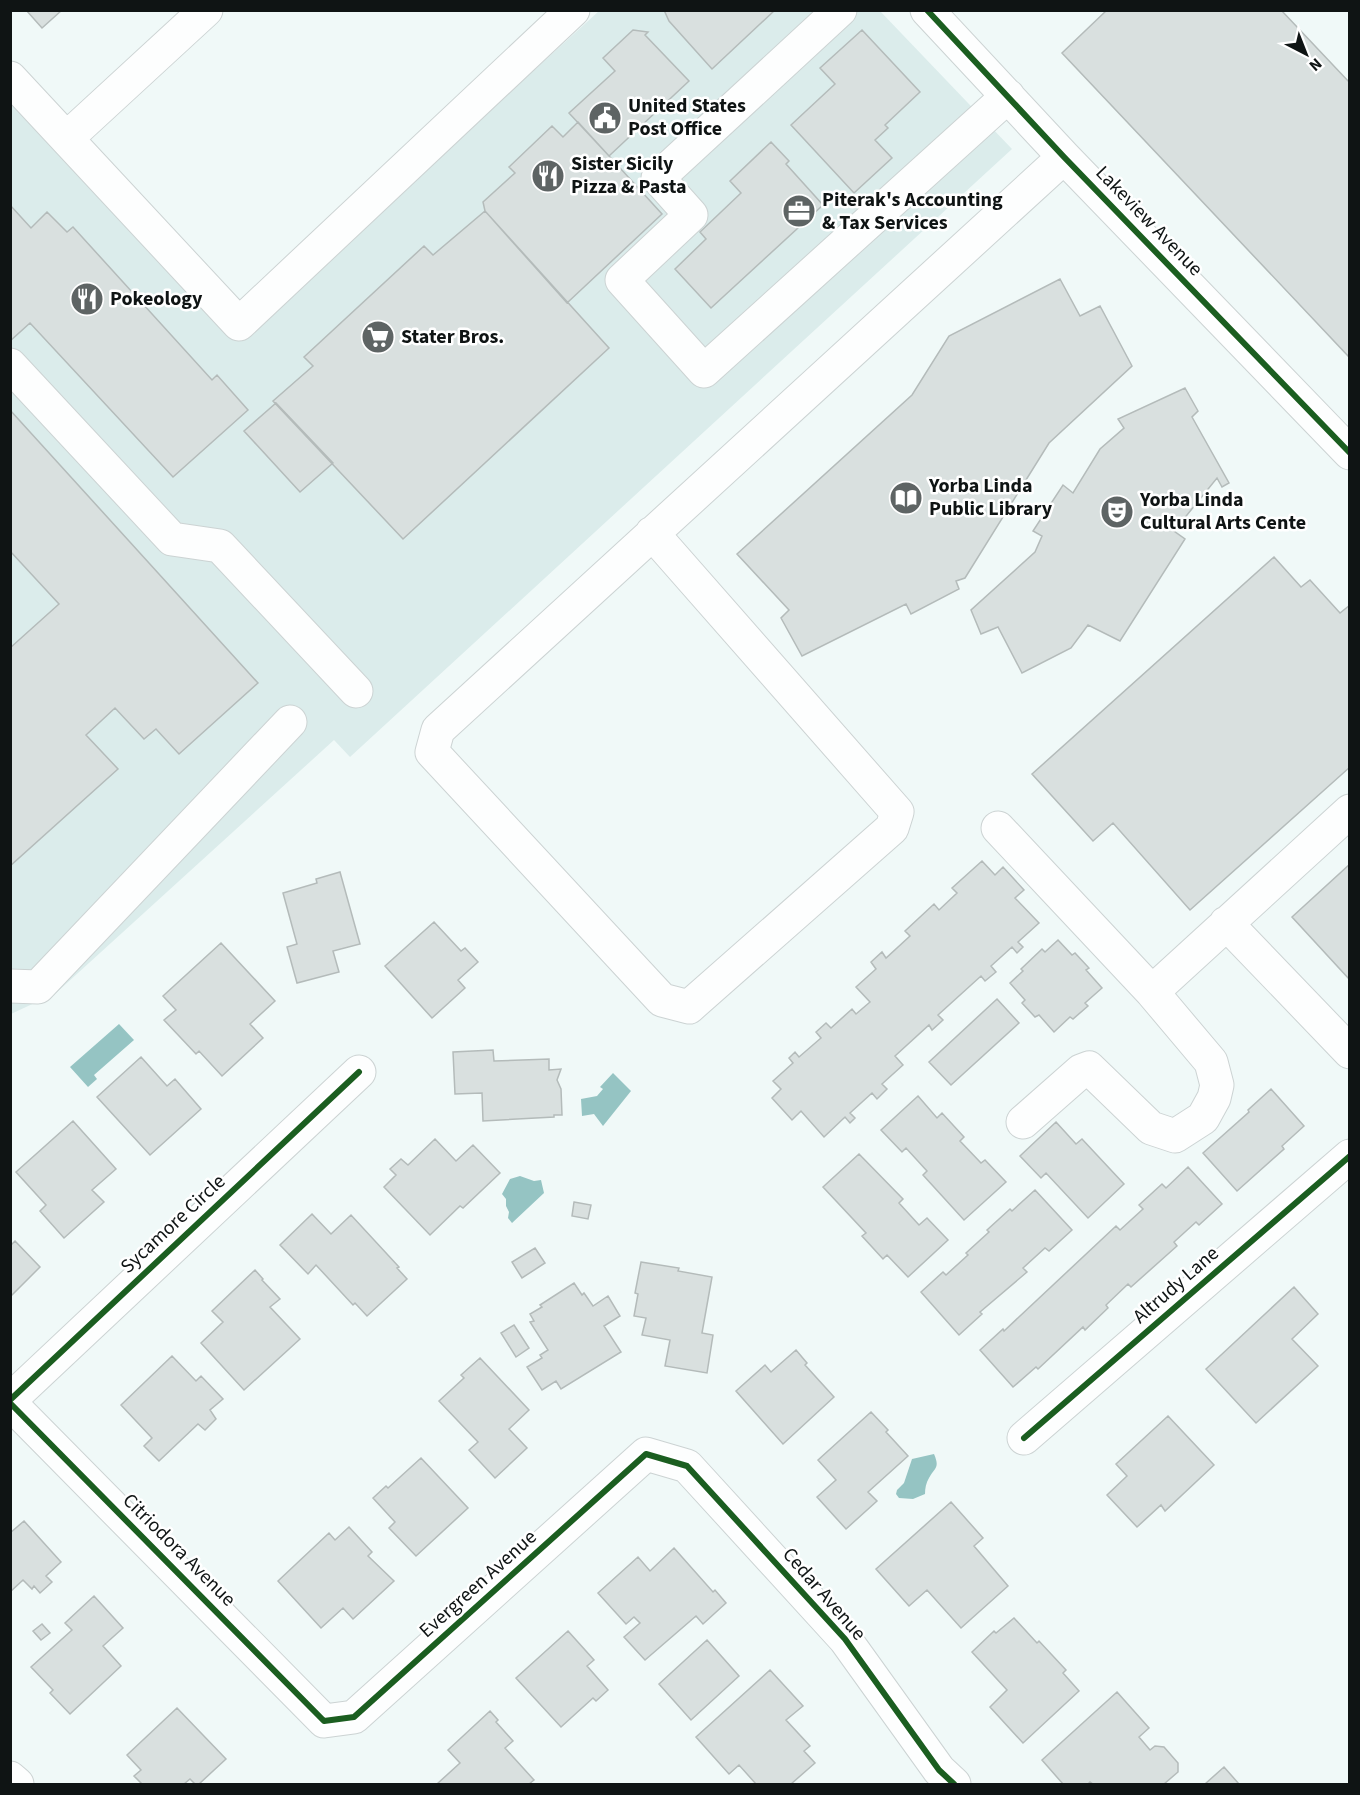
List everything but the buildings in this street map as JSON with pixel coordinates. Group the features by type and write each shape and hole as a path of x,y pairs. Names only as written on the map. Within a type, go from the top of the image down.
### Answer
{"street":[{"path":"68,138 206,10"},
{"path":"10,78 239,324 573,10"},
{"path":"840,10 658,178 690,215 622,280 704,371 1008,96"},
{"name":"Lakeview Avenue","path":"927,10 1064,157 1350,453"},
{"path":"652,532 897,812 892,828 689,1007 662,1000 432,752 438,730 652,532 1064,157"},
{"path":"10,364 172,539 220,546 356,691"},
{"path":"10,986 38,987 290,722"},
{"path":"1152,992 1350,811"},
{"path":"998,828 1152,992 1211,1062 1217,1085 1214,1098 1203,1118 1175,1136 1151,1128 1089,1068 1081,1071 1023,1122"},
{"path":"1227,923 1350,1052"},
{"name":"Sycamore Circle","path":"10,1401 359,1072"},
{"name":"Altrudy Lane","path":"1024,1438 1350,1156"},
{"name":"Citriodora Avenue","path":"10,1401 324,1721"},
{"name":"Evergreen Avenue","path":"324,1721 354,1717 646,1454"},
{"name":"Cedar Avenue","path":"646,1454 687,1466 845,1639 939,1770 954,1785"},
{"path":"10,1778 17,1785"}],"shaded area":[{"path":"599,11 880,11 1012,149 350,757 334,740 56,993 11,1014 10,103 241,338"}],"water":[{"path":"119,1024 134,1040 94,1075 97,1079 88,1087 70,1067"},
{"path":"613,1073 631,1091 603,1126 594,1114 582,1116 581,1099 597,1096 603,1089 600,1087"},
{"path":"520,1176 534,1181 541,1180 544,1193 512,1223 508,1218 506,1199 502,1194 510,1179"},
{"path":"934,1454 937,1465 927,1482 925,1494 913,1499 899,1498 896,1494 897,1490 904,1483 912,1459"}],"cycle path":[{"path":"927,10 1064,157 1350,453"},
{"path":"10,1400 359,1072"},
{"path":"1024,1438 1350,1156"},
{"path":"10,1403 324,1721 354,1717 646,1454 687,1466 845,1639 939,1770 954,1784"}],"place":[{"name":"United States Post Office","path":"605,118"},
{"name":"Sister Sicily Pizza & Pasta","path":"548,176"},
{"name":"Piterak's Accounting & Tax Services","path":"799,211"},
{"name":"Pokeology","path":"87,299"},
{"name":"Stater Bros.","path":"378,337"},
{"name":"Yorba Linda Public Library","path":"906,498"},
{"name":"Yorba Linda Cultural Arts Cente","path":"1117,512"}]}
